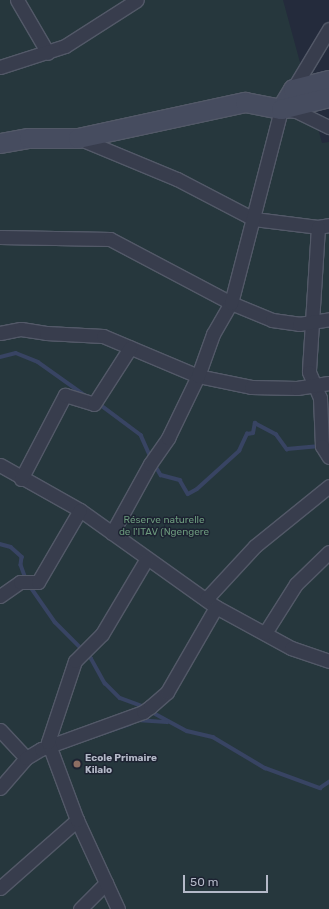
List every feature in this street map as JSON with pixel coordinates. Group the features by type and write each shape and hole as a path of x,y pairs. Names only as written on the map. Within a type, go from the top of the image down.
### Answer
{"street":[{"path":"17,0 48,54"},
{"path":"0,67 48,54 110,20 137,0"},
{"path":"112,533 152,460 168,438 198,376 213,334 231,303 281,110 329,29"},
{"path":"293,89 329,80"},
{"path":"281,110 329,97"},
{"path":"0,143 30,138 78,138 245,102 281,110 296,111 329,128"},
{"path":"78,138 177,179 254,219 324,226 309,372 323,385"},
{"path":"0,237 110,239 231,303 272,320 299,324 329,320"},
{"path":"0,333 22,328 46,333 90,334 103,336 198,376 251,387 323,385"},
{"path":"21,479 65,395 97,402 130,348"},
{"path":"323,385 320,398 322,446 329,457"},
{"path":"0,465 21,479 80,510 146,560 211,603 291,648 329,661"},
{"path":"0,788 22,754 148,708 170,688 211,603 255,546 329,486"},
{"path":"0,596 20,582 38,582 80,510"},
{"path":"265,633 296,584 329,552"},
{"path":"118,909 77,820 47,746 69,677 84,650 102,634 146,560"},
{"path":"0,730 22,754"},
{"path":"0,888 77,820"},
{"path":"80,909 106,883"}],"green space":[{"name":"Réserve naturelle de l'ITAV (Ngengere","path":"0,0 283,0 322,143 329,142 329,909 0,909"}],"waterway":[{"path":"0,357 16,353 38,362 86,396"},
{"path":"98,403 141,435 151,457"},
{"path":"154,463 161,475 180,480 188,494 197,489 239,451 247,434 253,433 255,423 276,434 287,449 320,446"},
{"path":"0,544 11,547 22,557 21,565 26,579"},
{"path":"30,586 55,622 91,658 105,683 120,698 145,707"},
{"path":"150,711 187,731 213,737 265,768 320,788 329,782"},
{"path":"137,720 167,722"},
{"path":"60,748 130,724"}],"place":[{"name":"Ecole Primaire Kilalo","path":"77,764"}]}
